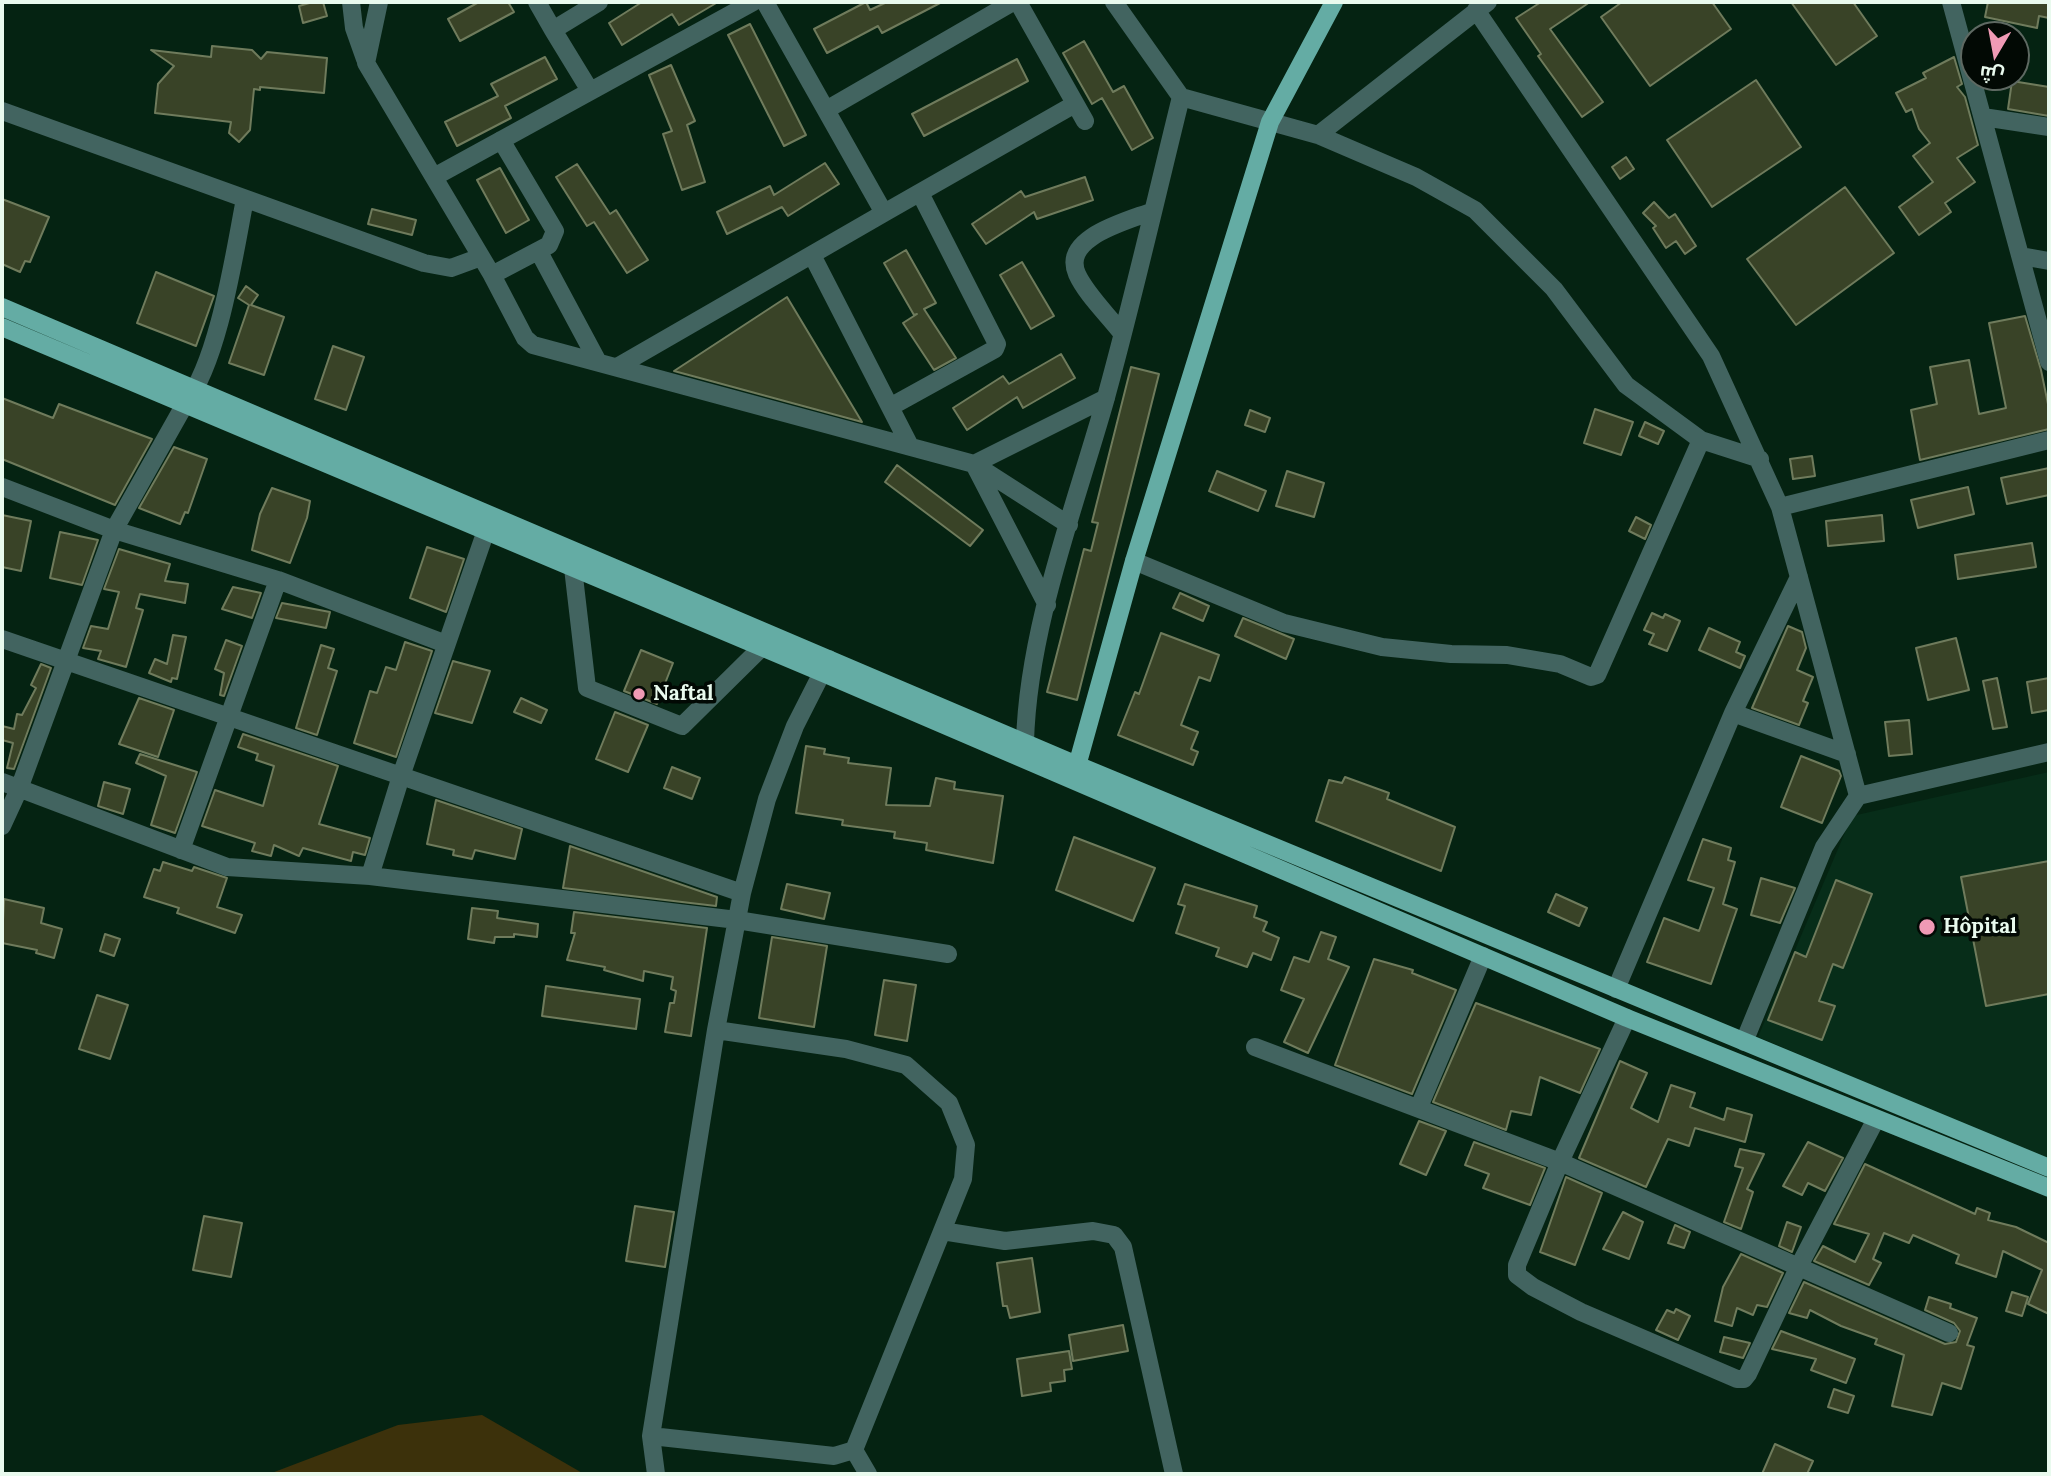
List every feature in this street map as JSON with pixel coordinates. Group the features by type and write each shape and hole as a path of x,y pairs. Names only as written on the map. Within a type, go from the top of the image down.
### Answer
{"main road":[{"path":"1075,772 1134,561 1270,122 1334,2"},
{"path":"2,307 190,397"},
{"path":"2,327 190,397 1075,772 1616,989 2049,1168"},
{"path":"488,523 573,568 761,648 826,666 1025,742 1075,772 1627,1018 2049,1188"}],"street":[{"path":"351,2 354,28 366,63 492,275 525,338 533,345 974,464 1069,525"},
{"path":"366,63 379,2"},
{"path":"537,2 589,89"},
{"path":"553,30 599,2"},
{"path":"434,177 589,89 753,2"},
{"path":"765,2 884,213"},
{"path":"826,110 1016,2 1084,121"},
{"path":"1114,2 1181,96 1318,135 1416,177 1475,210 1554,289 1626,386 1700,440 1760,459"},
{"path":"1951,2 2049,362"},
{"path":"1318,135 1482,6 1711,356 1780,508 1858,796"},
{"path":"1025,742 1027,692 1047,605 1106,398 1181,96"},
{"path":"617,367 1075,104"},
{"path":"2,111 424,263 451,268 481,257"},
{"path":"1983,117 2049,127"},
{"path":"492,275 550,245 555,231 501,139"},
{"path":"890,407 995,348 997,344 920,192"},
{"path":"2,826 10,785 66,661 114,530 190,397 223,309 245,199"},
{"path":"1121,331 1078,276 1074,262 1079,247 1091,237 1153,211"},
{"path":"538,252 598,362"},
{"path":"812,255 911,446"},
{"path":"2021,257 2049,261"},
{"path":"974,464 1106,398"},
{"path":"1134,561 1284,623 1382,647 1520,657 1560,664 1591,677 1597,675 1700,440"},
{"path":"1780,508 2049,440"},
{"path":"974,464 1047,605"},
{"path":"2,487 114,530 278,580 446,644"},
{"path":"370,876 401,776 488,523"},
{"path":"573,568 587,688 682,726 761,648"},
{"path":"1616,989 1732,713 1799,578"},
{"path":"181,850 278,580"},
{"path":"2,639 742,893"},
{"path":"656,1474 651,1436 716,1030 742,893 767,799 795,726 826,666"},
{"path":"1732,713 1847,754"},
{"path":"1744,1042 1824,847 1858,796 2049,752"},
{"path":"10,785 227,867 370,876 737,920 948,954"},
{"path":"1419,1107 1483,956"},
{"path":"1627,1018 1560,1162 1517,1265 1517,1275 1533,1287 1581,1312 1737,1379 1744,1379 1798,1268 1877,1119"},
{"path":"716,1030 846,1049 906,1065 949,1103 966,1145 963,1179 854,1450"},
{"path":"1255,1047 1560,1162 1949,1334"},
{"path":"942,1230 1005,1241 1093,1231 1114,1235 1123,1247 1174,1474"},
{"path":"651,1436 834,1456 854,1450"},
{"path":"854,1450 868,1474"}],"shaded area":[{"name":"Hôpital","path":"2049,772 2049,1160 1758,1037 1852,816"},
{"path":"482,1415 584,1474 269,1474 398,1425"}],"building":[{"path":"323,2 327,16 303,23 299,6"},
{"path":"479,2 508,2 514,12 460,41 448,19"},
{"path":"642,2 718,2 679,25 672,14 622,45 609,23"},
{"path":"866,2 870,10 887,2 942,2 882,33 878,26 827,53 814,29"},
{"path":"1541,2 1590,2 1550,29 1603,102 1582,117 1538,56 1541,54 1516,18"},
{"path":"1622,2 1712,2 1731,29 1650,86 1601,17"},
{"path":"1791,2 1853,2 1877,36 1836,65"},
{"path":"1988,2 2049,2 2049,18 2039,16 2037,28 2030,27 2030,21 2004,21 1985,17"},
{"path":"750,24 806,135 784,146 728,35"},
{"path":"1084,41 1113,92 1124,86 1153,138 1132,150 1102,98 1092,104 1063,53"},
{"path":"212,46 252,50 261,59 267,52 327,58 324,93 260,87 260,90 254,89 250,130 239,142 229,133 231,122 155,113 158,84 174,66 151,50 211,57"},
{"path":"545,57 557,79 505,106 511,118 457,146 445,122 498,96 491,84"},
{"path":"1954,57 1960,77 1960,85 1957,87 1965,97 1978,145 1957,158 1975,182 1945,203 1951,212 1919,235 1899,207 1933,182 1913,156 1930,143 1919,129 1912,109 1906,112 1896,93 1926,78 1923,73"},
{"path":"1017,59 1028,81 924,136 912,114"},
{"path":"671,65 695,121 687,125 705,182 682,190 663,134 672,131 649,75"},
{"path":"1756,80 1801,147 1712,207 1667,140"},
{"path":"2030,84 2049,87 2049,116 2008,109 2011,91 2030,91"},
{"path":"1626,157 1634,169 1620,179 1612,167"},
{"path":"825,163 839,184 788,216 782,207 727,234 717,212 770,186 774,195"},
{"path":"577,164 610,214 616,210 648,260 627,273 594,222 587,226 556,177"},
{"path":"500,168 529,220 506,233 477,180"},
{"path":"1085,177 1093,200 1037,219 1034,212 986,244 972,224 1021,191 1025,197"},
{"path":"1845,187 1894,253 1796,325 1747,259"},
{"path":"2,199 49,217 30,262 25,261 20,272 2,264"},
{"path":"1654,202 1669,218 1675,214 1696,246 1685,254 1676,241 1666,248 1653,228 1656,226 1643,213"},
{"path":"372,209 416,220 412,235 368,224"},
{"path":"906,250 936,303 924,309 956,358 934,370 903,323 917,314 914,315 884,263"},
{"path":"1022,262 1054,316 1031,329 1000,275"},
{"path":"156,272 214,296 196,346 137,323"},
{"path":"246,286 258,295 251,305 284,317 264,375 229,363 249,305 238,298"},
{"path":"787,297 862,422 674,371"},
{"path":"2025,316 2041,370 2049,409 2049,429 1920,460 1911,410 1937,404 1930,367 1969,360 1979,414 2006,408 1989,323"},
{"path":"333,346 364,357 346,410 315,399"},
{"path":"1061,354 1075,378 1023,408 1017,397 967,430 953,408 1003,376 1009,384"},
{"path":"1131,367 1159,374 1077,700 1047,692 1084,549 1091,551 1098,523 1092,522"},
{"path":"2,398 53,418 59,404 152,439 115,505 2,459"},
{"path":"1595,409 1633,422 1621,455 1584,443"},
{"path":"1250,410 1270,418 1265,432 1245,425"},
{"path":"1645,422 1664,431 1658,444 1639,436"},
{"path":"174,447 207,459 188,513 185,512 180,524 139,508"},
{"path":"1812,456 1815,476 1793,479 1790,459"},
{"path":"897,465 983,530 970,546 885,482"},
{"path":"2049,468 2049,495 2007,504 2001,478"},
{"path":"1217,471 1266,491 1258,511 1209,491"},
{"path":"1287,471 1324,483 1314,517 1276,506"},
{"path":"1968,487 1974,514 1918,528 1911,500"},
{"path":"272,488 310,501 307,518 290,563 252,550 260,514"},
{"path":"2,515 31,521 21,571 2,567"},
{"path":"1882,515 1884,541 1828,546 1826,521"},
{"path":"1636,517 1651,525 1645,539 1629,531"},
{"path":"60,532 98,540 82,585 50,578"},
{"path":"2032,543 2036,567 1958,579 1955,555"},
{"path":"427,547 464,559 446,612 410,598"},
{"path":"119,549 170,564 165,581 188,584 185,603 140,594 136,608 143,610 126,667 98,659 101,651 83,648 91,626 108,629 119,592 104,589"},
{"path":"233,587 261,593 252,618 222,609"},
{"path":"1180,593 1209,606 1203,621 1173,608"},
{"path":"282,603 330,612 326,628 276,618"},
{"path":"1652,613 1663,618 1665,614 1680,621 1667,651 1649,644 1654,634 1644,630"},
{"path":"1243,618 1294,639 1286,659 1235,636"},
{"path":"1788,626 1802,632 1806,648 1797,670 1813,677 1803,701 1808,703 1799,725 1752,708"},
{"path":"1709,628 1740,642 1736,652 1745,656 1740,668 1699,650"},
{"path":"1161,633 1219,655 1210,681 1199,677 1181,725 1198,732 1191,749 1198,752 1193,765 1118,735 1135,692 1139,694"},
{"path":"173,635 186,637 177,679 172,678 171,682 149,673 155,659 167,664"},
{"path":"1956,638 1969,690 1928,700 1916,648"},
{"path":"226,640 242,646 224,696 220,695 224,673 215,669"},
{"path":"405,642 432,651 396,757 354,743 370,691 377,693 386,667 396,670"},
{"path":"321,645 334,649 328,668 337,671 317,735 296,728"},
{"path":"641,650 673,663 657,704 624,691"},
{"path":"453,661 490,671 472,723 435,713"},
{"path":"41,664 51,668 14,769 7,768 13,743 2,740 2,726 14,729 17,714 22,715 36,688 31,685"},
{"path":"1997,678 2007,727 1993,729 1983,681"},
{"path":"2049,678 2049,710 2032,713 2027,682"},
{"path":"139,698 174,710 158,757 119,744"},
{"path":"521,698 547,710 541,723 514,712"},
{"path":"615,712 648,725 628,772 596,759"},
{"path":"1909,720 1912,754 1889,756 1885,722"},
{"path":"243,734 338,766 319,824 370,838 365,855 353,852 351,861 303,848 299,856 274,845 271,856 252,851 255,843 202,826 215,790 263,806 274,766 256,760 258,754 238,747"},
{"path":"806,746 825,749 824,754 849,758 848,763 891,768 886,805 930,806 936,778 955,782 954,789 1003,796 993,863 926,850 927,843 894,838 895,832 842,825 843,820 796,813"},
{"path":"140,754 197,772 175,833 151,825 166,776 136,763"},
{"path":"1801,756 1839,771 1841,776 1822,823 1781,807"},
{"path":"672,767 700,778 692,799 664,788"},
{"path":"1345,777 1389,793 1387,799 1455,827 1441,871 1316,821 1329,780 1342,783"},
{"path":"104,782 130,789 123,814 98,806"},
{"path":"436,800 522,829 515,859 475,850 472,859 453,855 454,850 427,844"},
{"path":"1074,837 1155,868 1133,921 1056,890"},
{"path":"1703,839 1731,848 1728,860 1735,862 1723,904 1737,909 1711,984 1647,962 1664,918 1699,931 1714,888 1688,880"},
{"path":"570,846 717,897 716,906 563,888"},
{"path":"2049,861 2049,994 1986,1006 1961,877"},
{"path":"163,862 192,871 194,867 227,878 217,907 242,915 235,933 177,913 179,908 144,897 154,869 160,871"},
{"path":"1761,878 1795,888 1780,923 1751,915"},
{"path":"1836,880 1872,894 1843,968 1833,964 1819,1001 1835,1006 1822,1040 1768,1020 1795,952 1806,957"},
{"path":"787,884 830,893 824,919 781,909"},
{"path":"1185,884 1257,906 1254,917 1267,922 1263,931 1279,938 1271,960 1253,953 1247,967 1216,956 1219,948 1176,933 1185,906 1178,904"},
{"path":"1556,894 1587,908 1579,926 1548,912"},
{"path":"4,899 44,908 41,923 62,929 54,958 36,953 37,950 2,943"},
{"path":"472,908 498,911 497,918 538,924 537,937 514,934 514,937 495,937 494,943 468,939"},
{"path":"574,912 707,928 691,1036 665,1032 670,1003 674,1003 676,991 671,989 673,977 644,971 643,981 604,970 605,967 567,960 575,933 571,933"},
{"path":"1321,932 1336,937 1328,959 1349,967 1308,1053 1284,1042 1304,999 1281,990 1294,957 1309,962"},
{"path":"105,934 120,939 114,956 100,951"},
{"path":"772,937 827,946 814,1027 759,1018"},
{"path":"1374,959 1413,970 1412,973 1456,990 1412,1094 1335,1065"},
{"path":"884,980 916,985 907,1041 875,1035"},
{"path":"546,986 640,999 636,1029 542,1016"},
{"path":"97,995 128,1005 110,1059 79,1049"},
{"path":"1476,1003 1600,1049 1580,1093 1540,1077 1531,1115 1511,1111 1506,1130 1433,1102"},
{"path":"1620,1061 1647,1073 1631,1108 1658,1122 1671,1085 1695,1093 1690,1107 1724,1120 1727,1108 1752,1115 1745,1142 1695,1128 1689,1146 1668,1139 1646,1187 1579,1158"},
{"path":"1419,1121 1446,1131 1426,1175 1400,1164"},
{"path":"1474,1142 1545,1168 1530,1205 1483,1188 1489,1174 1465,1165"},
{"path":"1808,1142 1843,1158 1825,1191 1808,1183 1802,1195 1783,1186"},
{"path":"1740,1149 1764,1154 1747,1189 1753,1192 1741,1229 1724,1222 1743,1168 1735,1166"},
{"path":"1865,1164 1975,1214 1977,1208 1990,1213 1988,1220 2016,1227 2049,1243 2049,1314 2028,1304 2042,1270 2003,1251 1996,1277 1956,1263 1959,1255 1913,1235 1909,1243 1884,1233 1873,1259 1881,1263 1869,1285 1814,1261 1823,1246 1855,1262 1869,1234 1834,1224"},
{"path":"1566,1177 1602,1193 1575,1265 1540,1252"},
{"path":"635,1206 674,1212 665,1267 626,1261"},
{"path":"1623,1212 1643,1222 1629,1259 1603,1249"},
{"path":"204,1216 242,1223 231,1277 193,1270"},
{"path":"1787,1222 1801,1227 1792,1252 1779,1246"},
{"path":"1675,1225 1690,1232 1684,1248 1668,1243"},
{"path":"1741,1254 1783,1273 1767,1307 1757,1305 1753,1315 1737,1308 1732,1326 1715,1321 1723,1287"},
{"path":"1032,1258 1040,1312 1010,1318 1007,1306 1003,1306 997,1263"},
{"path":"1804,1282 1945,1344 1956,1342 1960,1331 1954,1323 1925,1310 1929,1297 1951,1304 1950,1308 1977,1318 1967,1345 1974,1347 1961,1389 1942,1383 1932,1415 1892,1406 1904,1355 1875,1344 1877,1339 1841,1326 1810,1310 1807,1318 1789,1313"},
{"path":"2012,1292 2028,1297 2022,1316 2006,1311"},
{"path":"1676,1309 1690,1316 1678,1340 1656,1330 1667,1310 1674,1313"},
{"path":"1123,1325 1128,1351 1073,1361 1069,1335"},
{"path":"1781,1331 1855,1359 1846,1383 1811,1370 1816,1359 1772,1349"},
{"path":"1724,1337 1750,1343 1743,1358 1720,1352"},
{"path":"1069,1351 1072,1369 1064,1370 1065,1381 1050,1383 1051,1391 1022,1396 1017,1359"},
{"path":"1834,1389 1854,1396 1848,1413 1828,1407"},
{"path":"1775,1444 1813,1461 1807,1474 1762,1474"}],"place":[{"name":"Naftal","path":"639,694"},
{"name":"Hôpital","path":"1927,927"}]}
